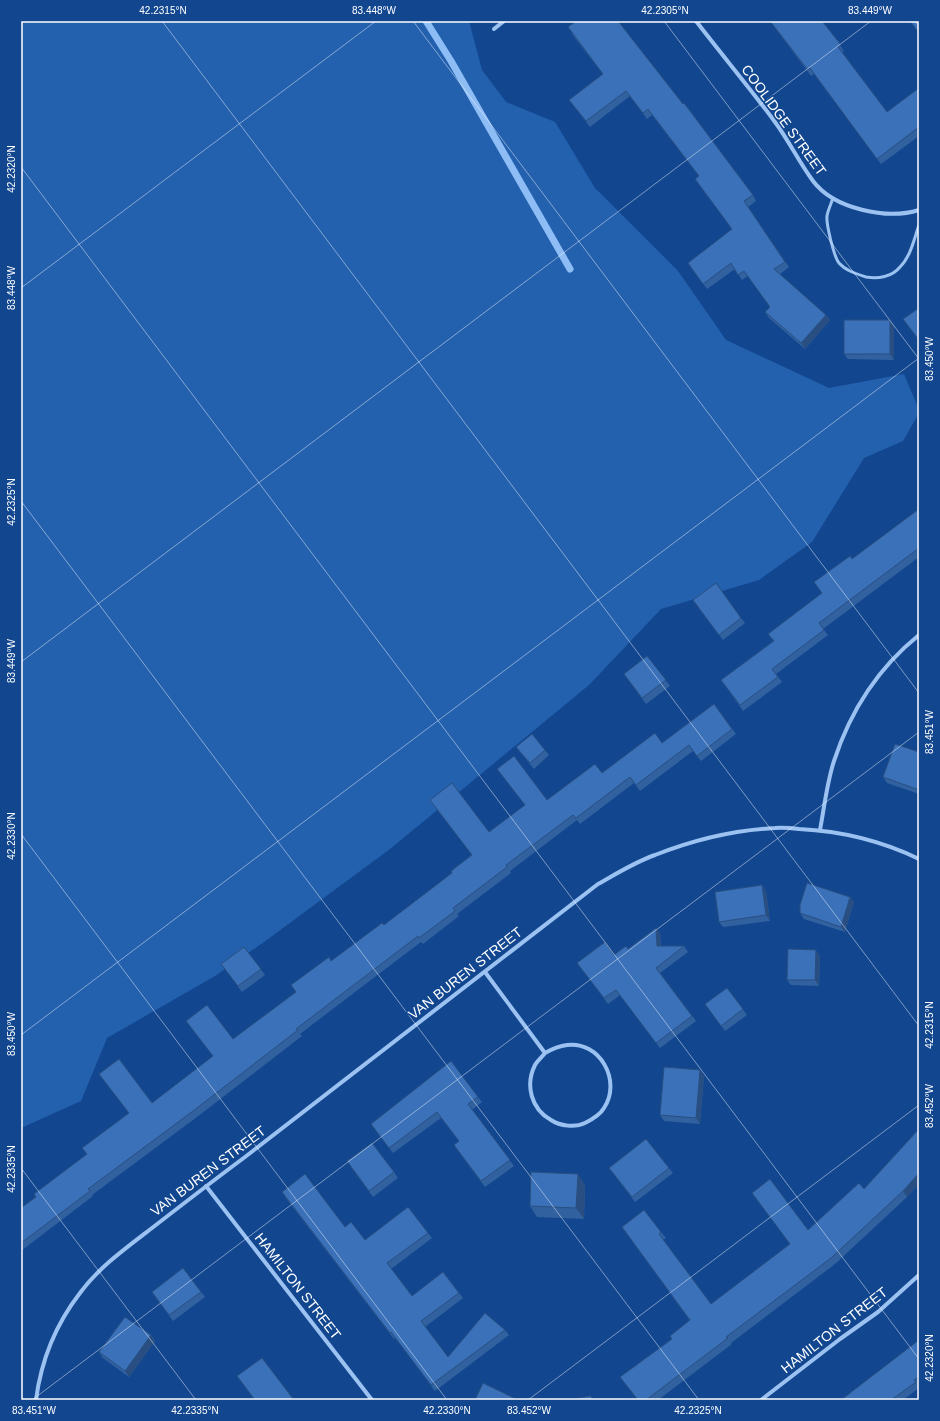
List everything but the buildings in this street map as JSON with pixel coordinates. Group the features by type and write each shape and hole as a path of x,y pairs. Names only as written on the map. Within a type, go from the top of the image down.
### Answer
{"street":[{"path":"494,29 504,21"},
{"name":"COOLIDGE STREET","path":"696,21 776,123 814,182 833,198 849,206 872,212 893,215 909,214 919,210"},
{"path":"820,830 833,763 849,722 871,685 887,664 905,646 919,635"},
{"name":"VAN BUREN STREET","path":"36,1400 38,1382 48,1350 62,1320 80,1293 96,1274 114,1257 598,884 653,855 691,842 740,831 777,828 820,830 855,837 877,843 919,859"},
{"path":"485,972 545,1053"},
{"path":"568,1044 581,1046 593,1051 602,1060 609,1072 611,1084 610,1097 604,1109 595,1118 583,1124 569,1126 555,1123 543,1116 534,1104 530,1091 533,1070 545,1053 556,1047 568,1044"},
{"name":"HAMILTON STREET","path":"206,1186 372,1400"},
{"name":"HAMILTON STREET","path":"761,1400 840,1339 878,1312 919,1275"}],"lane":[{"path":"833,198 827,217 834,255 838,263 856,274 871,278 881,278 894,273 908,257 919,225"}],"shaded area":[{"path":"21,21 469,21 482,70 506,102 555,122 595,188 678,271 726,340 829,388 904,374 919,413 903,441 864,458 812,542 759,580 661,609 589,685 390,849 264,942 215,976 107,1038 81,1101 21,1128"}],"waterway":[{"path":"426,21 451,61 570,269"}]}
